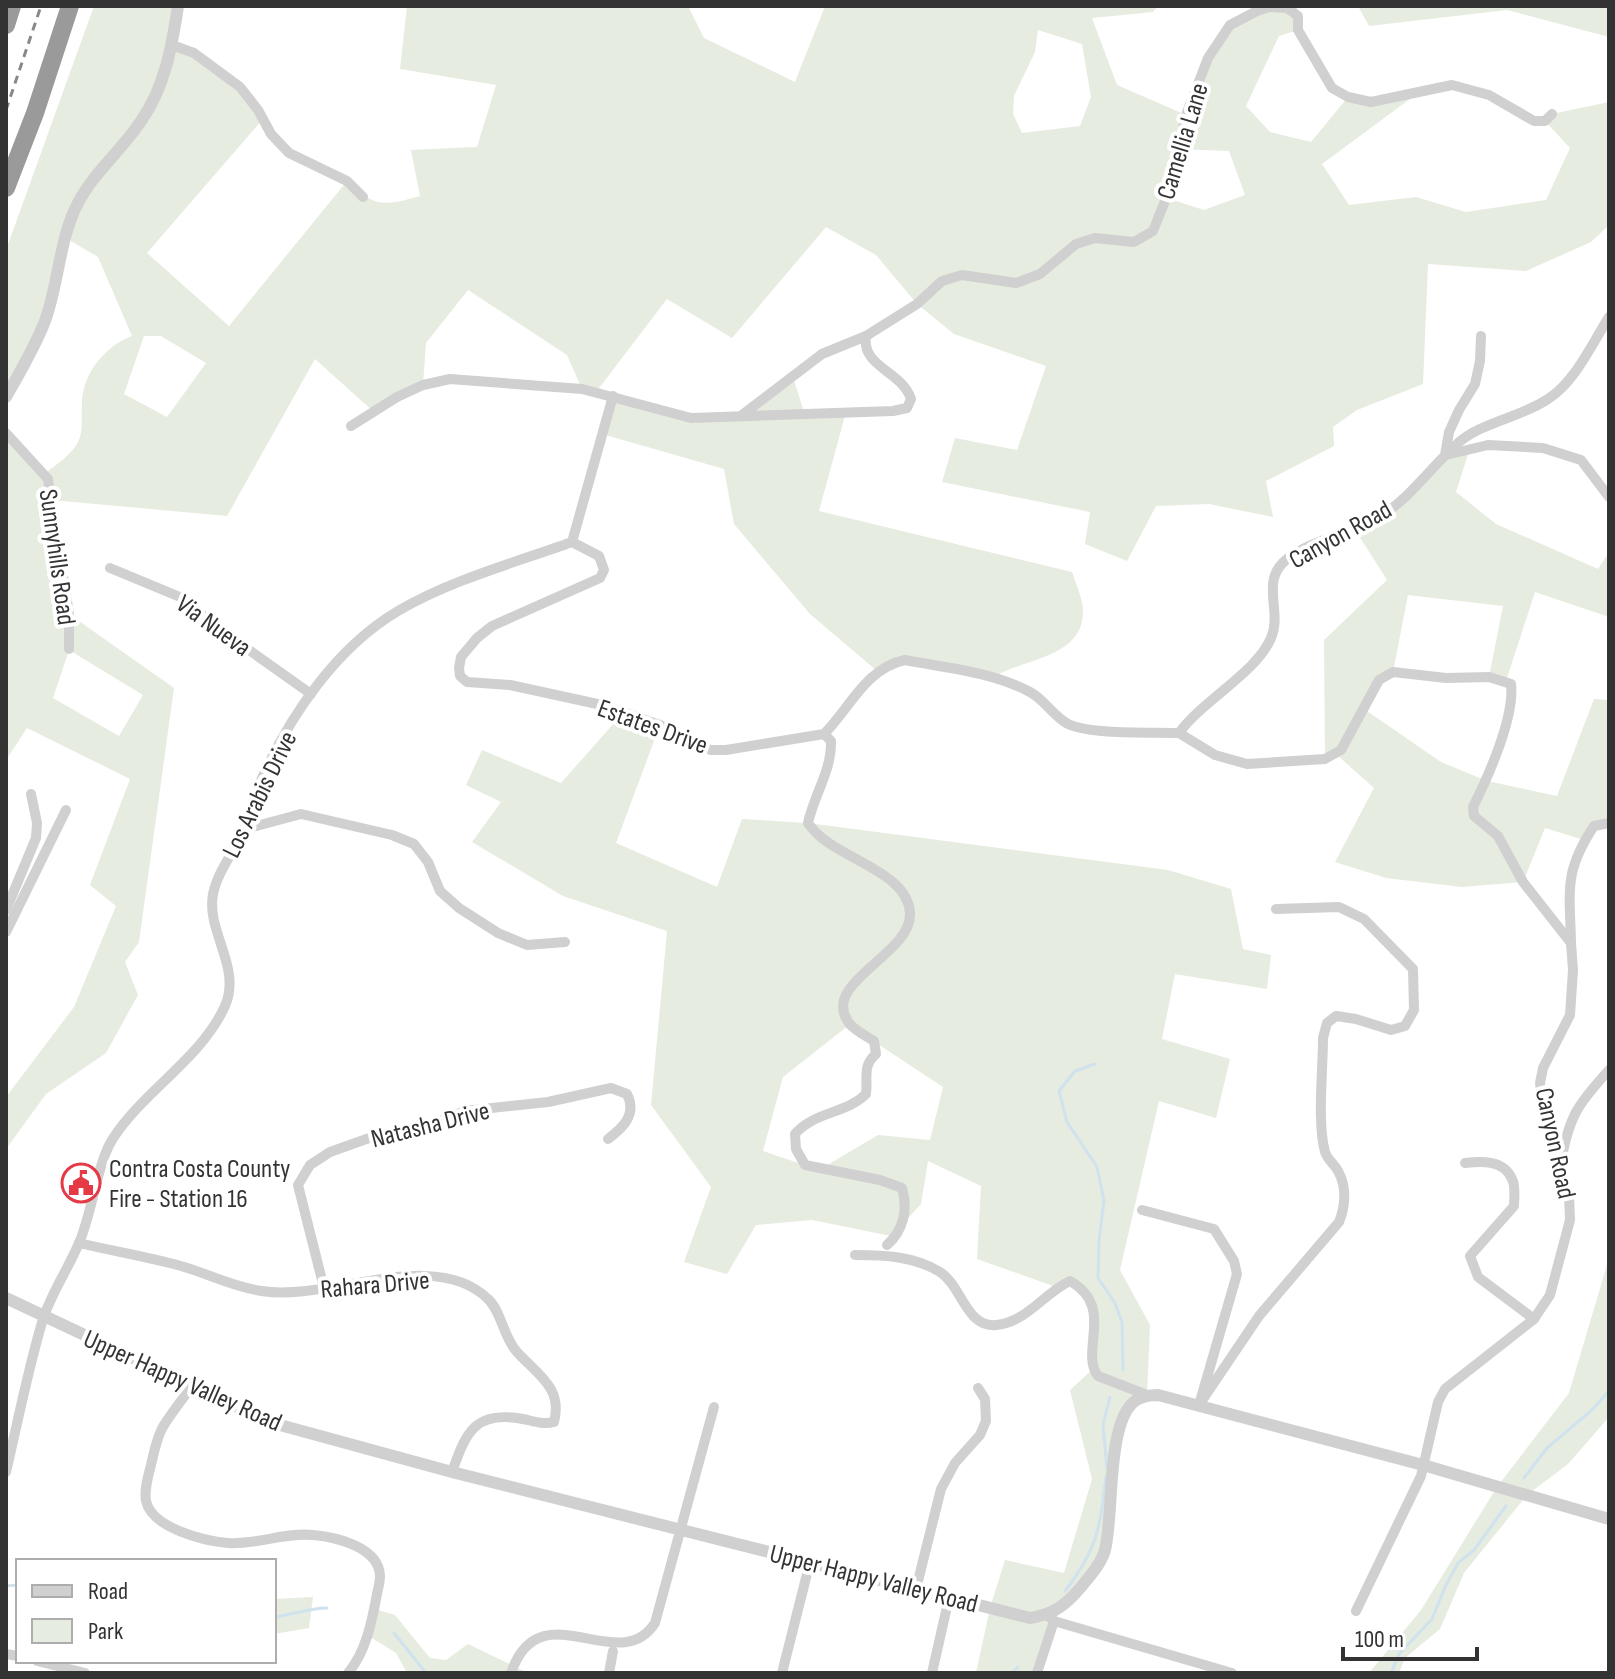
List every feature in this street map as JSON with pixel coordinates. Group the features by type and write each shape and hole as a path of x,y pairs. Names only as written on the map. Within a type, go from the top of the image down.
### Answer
{"highway":[{"path":"6,25 12,6"},
{"path":"6,188 35,113 70,6"}],"street":[{"path":"6,397 45,320 65,238 78,203 93,179 141,122 157,95 172,45 178,6"},
{"name":"Camellia Lane","path":"740,416 822,354 866,336 917,304 942,281 962,275 1016,283 1040,274 1076,244 1095,238 1134,242 1153,231 1171,186 1186,115 1208,58 1230,25 1269,7 1287,8 1298,16 1298,30 1332,88 1348,97 1371,102 1452,85 1489,95 1534,121 1545,121 1552,114"},
{"path":"172,45 194,53 240,87 271,134 289,153 347,181 363,197"},
{"name":"Canyon Road","path":"1179,733 1192,715 1247,669 1271,638 1275,624 1271,589 1280,566 1301,551 1380,517 1412,492 1457,443 1550,398 1574,372 1609,317"},
{"path":"351,426 410,391 450,379 582,389 691,418 907,408 911,399 907,388 870,358 864,348 866,336"},
{"path":"1481,336 1475,384 1449,432 1446,456 1488,445 1543,448 1581,460 1609,497"},
{"path":"572,542 613,396"},
{"name":"Sunnyhills Road","path":"6,433 48,479 69,614 69,649"},
{"name":"Los Arabis Drive","path":"6,1472 43,1318 79,1243 110,1144 125,1121 192,1052 226,1004 230,976 212,904 221,872 245,829 263,776 311,694 365,636 398,612 439,591 572,542"},
{"name":"Estates Drive","path":"572,542 599,556 604,570 600,578 492,626 461,657 460,676 467,682 510,685 602,705 660,725 711,750 809,739 824,734"},
{"name":"Via Nueva","path":"110,568 180,597 311,694"},
{"path":"887,1245 902,1225 905,1200 902,1188 880,1180 805,1165 796,1149 795,1134 803,1124 859,1102 866,1094 868,1060 876,1054 874,1041 849,1025 843,1011 847,993 865,971 901,942 908,931 908,900 898,885 814,833 808,823 832,758 831,741 824,734 877,671 892,662 905,660 1007,680 1036,695 1055,715 1078,727 1179,733 1215,755 1247,764 1325,759 1341,750 1379,680 1393,672 1446,678 1489,677 1506,681 1511,684 1513,694 1499,749 1473,807 1474,816 1498,836 1523,882 1571,943"},
{"path":"6,910 36,838 37,823 31,794"},
{"path":"6,932 66,810"},
{"path":"245,829 301,814 392,835 414,844 428,862 440,891 459,908 498,933 527,945 565,942"},
{"name":"Canyon Road","path":"1356,1611 1414,1492 1432,1421 1445,1389 1534,1319 1550,1295 1570,1220 1569,1195 1540,1083 1547,1057 1570,1015 1573,970 1569,878 1584,840 1594,826 1609,823"},
{"path":"1199,1405 1259,1316 1339,1222 1344,1211 1340,1173 1326,1157 1323,1139 1323,1038 1327,1023 1336,1016 1391,1030 1405,1026 1414,1010 1413,969 1364,919 1339,907 1276,909"},
{"path":"1561,1164 1571,1119 1583,1099 1609,1070"},
{"name":"Natasha Drive","path":"324,1288 298,1185 310,1165 330,1152 464,1111 548,1102 611,1088 627,1094 632,1105 630,1116 608,1139"},
{"path":"1465,1163 1481,1161 1500,1165 1513,1180 1514,1206 1470,1256 1478,1277 1534,1319"},
{"path":"1142,1210 1214,1229 1234,1261 1237,1274 1232,1295 1199,1405"},
{"name":"Rahara Drive","path":"79,1243 184,1267 231,1285 266,1292 402,1277 458,1280 472,1286 490,1300 514,1349 537,1371 557,1398 557,1409 554,1422 546,1424 501,1416 486,1419 470,1429 452,1472"},
{"path":"855,1255 897,1256 940,1272 952,1283 973,1317 982,1324 996,1325 1030,1312 1056,1287 1070,1281 1088,1292 1092,1304 1095,1333 1093,1370 1098,1376 1147,1395 1199,1405 1423,1465 1609,1519"},
{"name":"Upper Happy Valley Road","path":"6,1298 269,1422 452,1472 949,1598 1030,1618 1050,1618"},
{"path":"193,1385 162,1427 146,1483 149,1510 156,1518 186,1534 212,1541 259,1542 311,1534 345,1541 363,1550 372,1558 380,1574 364,1646 357,1663 348,1673"},
{"path":"916,1589 941,1489 955,1463 980,1435 986,1421 985,1399 978,1388"},
{"path":"1037,1673 1050,1618 1069,1601 1100,1563 1109,1522 1117,1439 1124,1415 1133,1401 1147,1395"},
{"path":"511,1673 524,1650 547,1638 622,1652 635,1648 648,1638 655,1623 714,1407"},
{"path":"782,1673 810,1562"},
{"path":"932,1673 949,1598"},
{"path":"1050,1618 1232,1673"},
{"path":"609,1673 613,1651"},
{"path":"45,1663 85,1673"}],"green space":[{"path":"1269,4 1297,6 1298,30 1279,36 1246,106 1270,132 1311,142 1348,97 1371,102 1422,90 1322,164 1349,205 1416,197 1466,212 1546,200 1570,148 1545,121 1552,114 1609,102 1609,225 1591,242 1526,271 1428,264 1423,384 1357,410 1333,427 1334,446 1266,481 1273,517 1209,504 1156,506 1127,561 1085,544 1090,512 942,482 955,438 1017,450 1046,366 954,334 917,304 876,255 826,227 732,338 667,299 596,392 582,389 567,355 468,290 426,343 423,385 374,412 315,359 227,516 52,500 69,614 174,688 139,942 125,962 138,995 106,1053 46,1094 6,1149 6,1097 74,1007 116,906 90,885 130,779 27,728 6,760 6,433 45,474 77,444 83,391 91,371 113,346 132,336 98,257 66,238 56,283 6,397 6,250 94,6 178,6 173,45 240,87 263,119 147,253 229,326 347,181 365,196 380,202 420,196 411,150 477,147 496,85 400,69 407,6 688,6 704,38 795,82 825,6 1158,6 1153,12 1092,18 1117,85 1186,115 1210,54 1228,27 1254,7","holes":["1038,30 1082,44 1091,97 1080,126 1022,133 1013,114 1014,96 1035,52","1179,149 1229,151 1245,195 1204,210 1167,198","144,336 161,336 206,363 167,417 124,394","69,650 143,695 119,736 53,698"]},
{"path":"1358,6 1609,6 1609,37 1507,10 1369,26"},
{"path":"791,371 804,412 846,412 819,511 1072,572 1083,609 1081,626 1074,638 1050,655 992,678 905,660 877,671 810,614 734,524 724,469 602,434 613,396 691,418 740,416"},
{"path":"1470,448 1456,492 1496,524 1598,569 1609,552 1609,617 1535,592 1506,681 1489,677 1503,606 1408,595 1393,672 1379,680 1364,709 1441,762 1487,781 1557,796 1594,699 1609,700 1609,823 1604,822 1584,840 1545,828 1523,882 1462,887 1386,878 1335,862 1374,788 1336,754 1325,759 1324,640 1387,580 1354,528 1380,517 1446,455"},
{"path":"623,713 660,725 616,843 717,887 742,819 808,823 1168,870 1231,889 1243,949 1271,955 1267,989 1175,974 1162,1039 1230,1059 1216,1118 1159,1101 1120,1270 1150,1325 1147,1395 1124,1415 1104,1551 1054,1621 1037,1673 976,1673 990,1608 1005,1560 1064,1573 1092,1479 1070,1390 1093,1369 1092,1304 1076,1284 1056,1287 977,1259 981,1186 928,1161 921,1204 902,1225 896,1237 812,1220 756,1225 727,1274 684,1262 711,1187 651,1105 667,931 563,896 472,842 501,802 466,785 482,750 561,783","holes":["849,1025 943,1087 930,1140 878,1135 819,1170 763,1151 783,1077"]},
{"path":"1609,1258 1609,1417 1568,1464 1527,1495 1464,1573 1440,1629 1405,1658 1399,1673 1369,1673 1421,1610 1497,1487 1569,1393"},
{"path":"313,1597 309,1628 276,1634 276,1599"},
{"path":"374,1609 395,1615 430,1658 446,1660 468,1644 528,1673 407,1673 396,1653 367,1635"}],"waterway":[{"path":"1095,1064 1075,1071 1059,1091 1067,1122 1097,1167 1104,1201 1098,1278 1115,1303 1122,1322 1123,1370"},
{"path":"1524,1478 1547,1448 1592,1410 1609,1391"},
{"path":"1107,1468 1103,1425 1110,1397"},
{"path":"1065,1591 1096,1537 1106,1476"},
{"path":"1391,1673 1399,1654 1432,1619 1458,1563 1474,1550 1506,1506"},
{"path":"6,1586 16,1585"},
{"path":"276,1617 327,1608"},
{"path":"394,1633 426,1673"},
{"path":"1012,1673 1018,1667"}],"railway":[{"path":"6,110 41,6"}],"place":[{"name":"Contra Costa County Fire - Station 16","path":"81,1183"}]}
